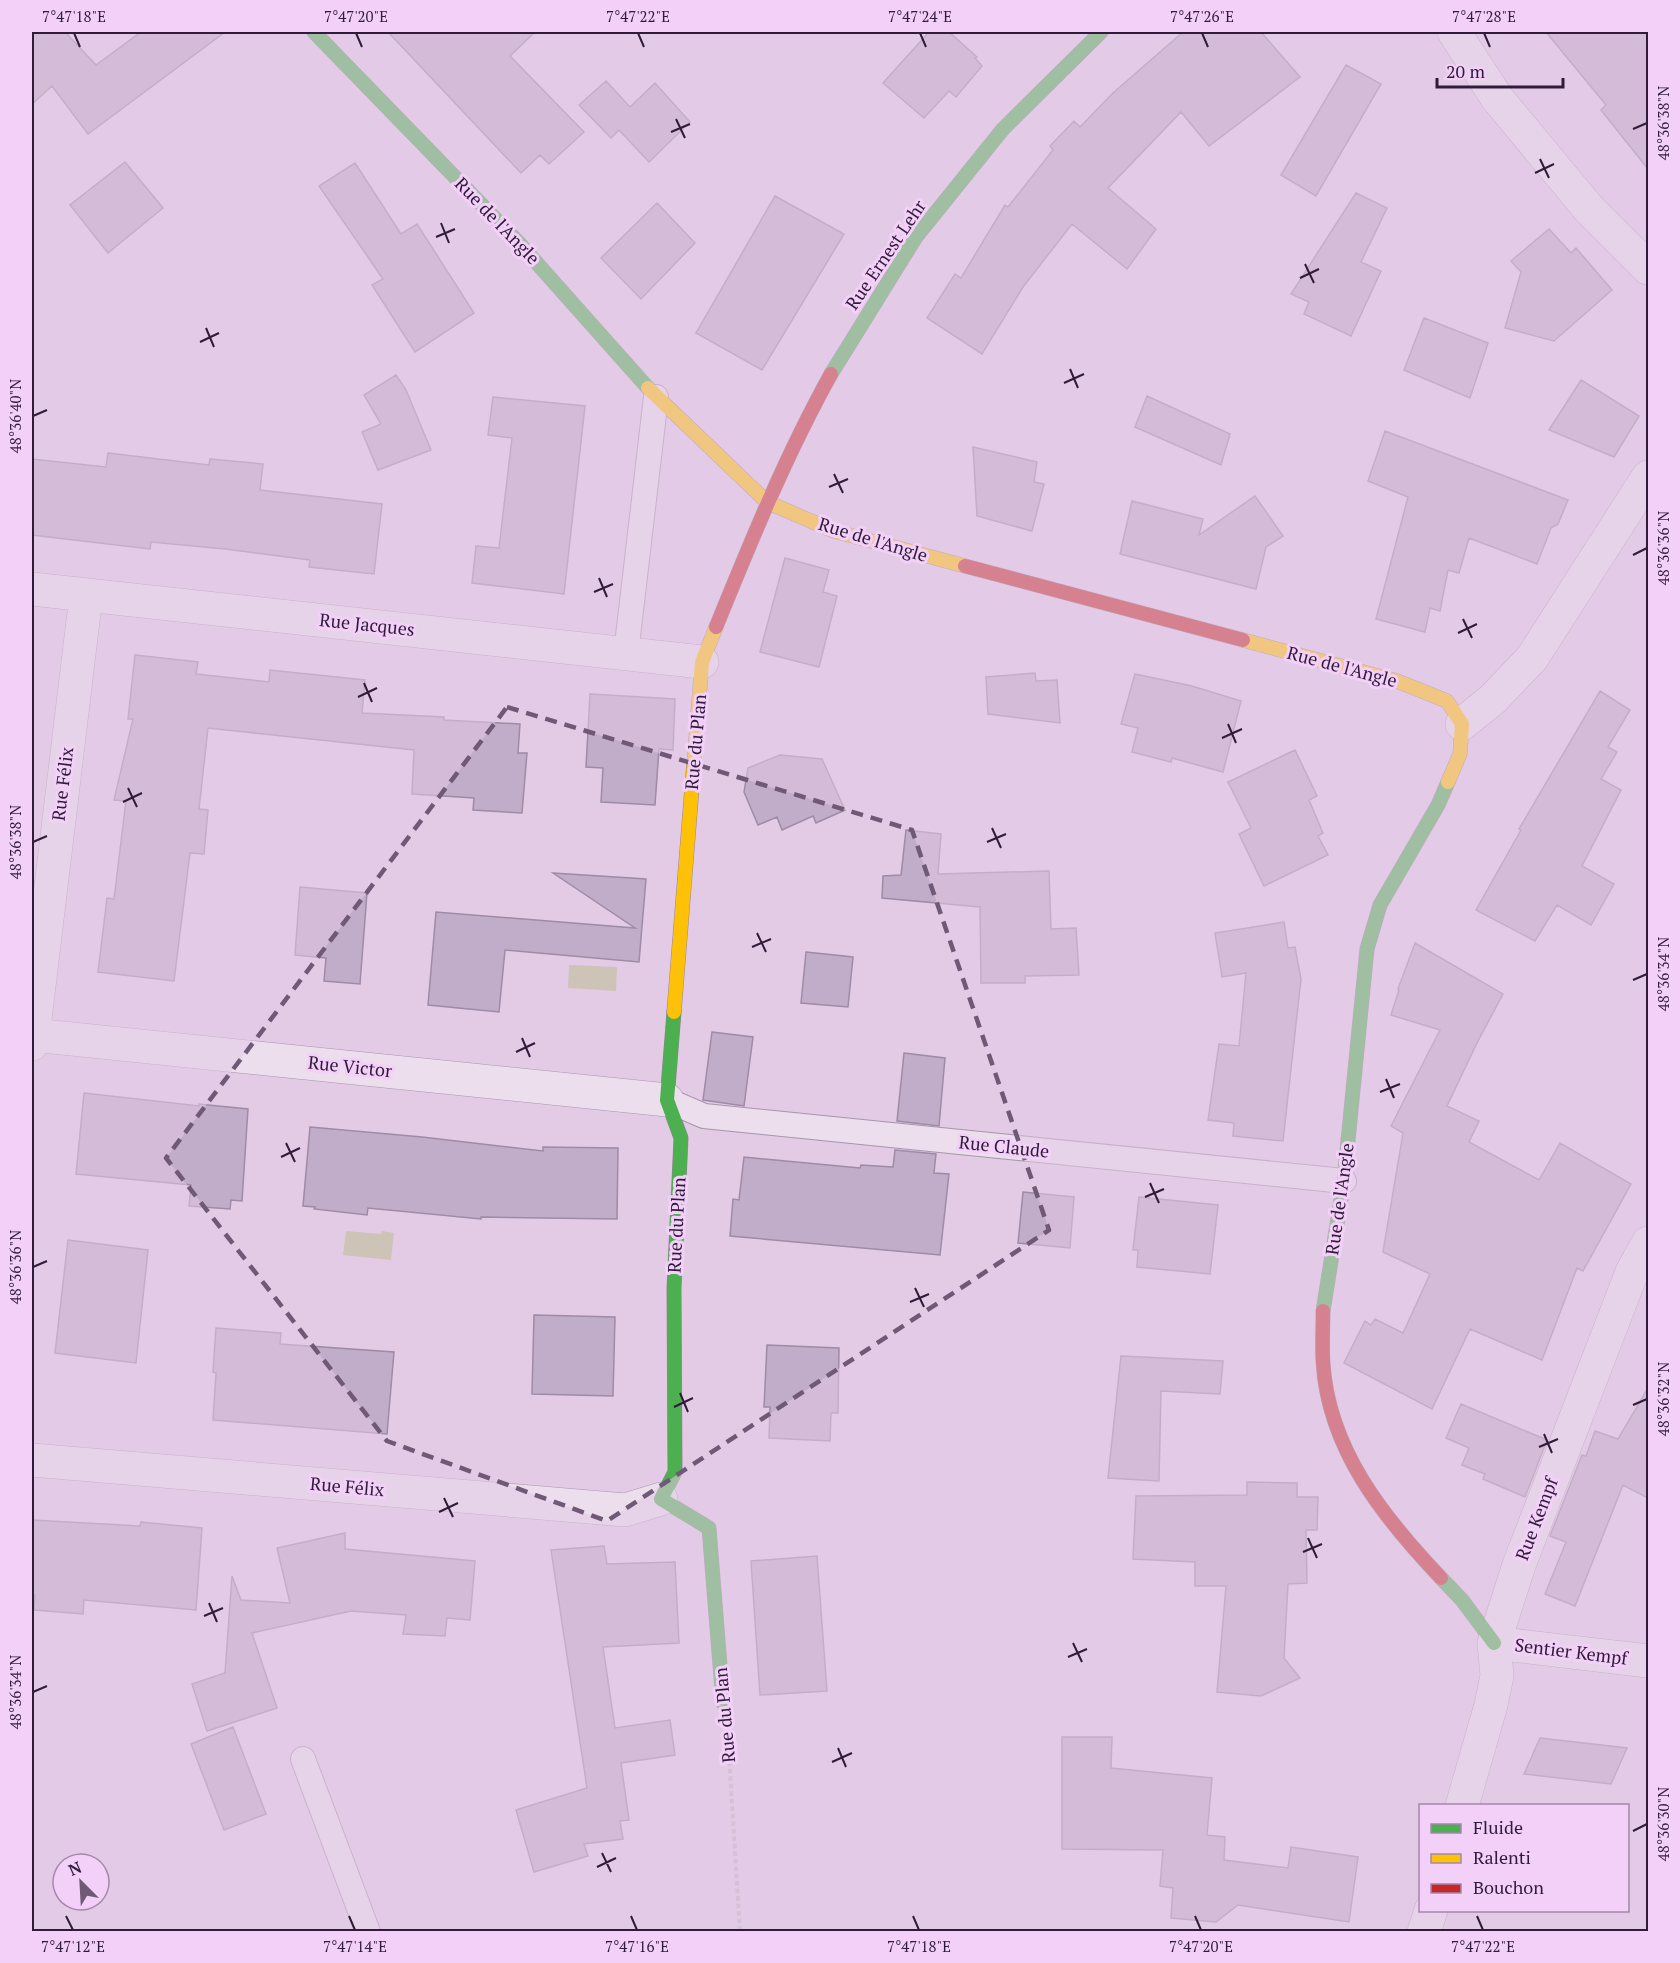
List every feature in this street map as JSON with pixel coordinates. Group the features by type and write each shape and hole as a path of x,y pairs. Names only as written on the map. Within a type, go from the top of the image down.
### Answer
{"street":[{"name":"Rue de l'Angle","path":"314,32 519,243 656,397 767,502 834,531 1397,681 1447,701 1462,724 1460,754 1437,805 1380,905 1367,949 1344,1181 1323,1311 1323,1363 1331,1407 1341,1439 1364,1485 1405,1540 1462,1600 1494,1643"},
{"name":"Rue Ernest Lehr","path":"767,502 805,421 845,349 916,237 1003,129 1101,32"},
{"path":"1454,32 1497,98 1589,209 1648,268"},
{"path":"1462,724 1493,699 1532,658 1648,477"},
{"name":"Rue du Plan","path":"723,1702 709,1528 661,1499 675,1472 674,1288 681,1138 667,1100 702,662 767,502"},
{"name":"Rue Jacques","path":"32,589 702,662"},
{"name":"Rue Félix","path":"32,1039 86,596"},
{"name":"Rue Victor","path":"32,1039 667,1100"},
{"name":"Rue Kempf","path":"1463,1804 1497,1676 1494,1643 1519,1565 1632,1272 1648,1243"},
{"name":"Rue Félix","path":"32,1460 625,1510 661,1499"},
{"name":"Sentier Kempf","path":"1494,1643 1648,1661"},
{"path":"1424,1932 1431,1912"}],"lane":[{"path":"626,653 656,397"},
{"name":"Rue Claude","path":"667,1100 704,1116 1344,1181"},
{"path":"303,1759 368,1932"}],"path":[{"name":"Rue du Plan","path":"723,1702 740,1932"}],"highlighted area":[{"path":"507,707 912,830 1049,1230 607,1521 387,1441 166,1158"}],"shaded area":[{"path":"569,965 617,967 616,991 568,988"},
{"path":"346,1231 394,1233 391,1260 343,1255"}],"building":[{"path":"32,32 65,32 96,65 141,32 225,32 88,134 52,86 32,104"},
{"path":"388,32 535,32 510,56 584,132 549,164 540,155 521,173"},
{"path":"929,32 949,32 977,57 975,58 982,66 956,97 949,91 924,118 883,83"},
{"path":"1183,32 1261,32 1300,77 1209,146 1181,112 1108,188 1156,229 1127,269 1072,224 1023,287 982,354 927,318 955,274 961,278 1005,205 1008,207 1053,150 1050,146 1074,121 1080,127 1113,93"},
{"path":"1546,32 1648,32 1648,169 1601,110 1606,105"},
{"path":"1346,65 1381,84 1316,196 1281,175"},
{"path":"606,81 630,107 655,83 690,122 649,162 619,130 611,138 579,105"},
{"path":"125,162 163,208 108,253 70,205"},
{"path":"355,163 401,234 417,224 474,313 415,352 372,285 383,279 319,186"},
{"path":"1356,193 1387,208 1361,262 1381,271 1351,336 1304,314 1309,302 1291,294"},
{"path":"775,196 844,234 762,370 696,333"},
{"path":"657,203 695,243 641,299 601,258"},
{"path":"1549,229 1571,253 1576,248 1612,290 1554,341 1505,328 1521,272 1511,261"},
{"path":"1424,318 1488,343 1470,398 1404,370"},
{"path":"396,375 406,390 431,450 378,470 362,432 381,424 364,395"},
{"path":"1581,380 1639,416 1614,457 1549,430"},
{"path":"1147,396 1230,434 1221,465 1135,427"},
{"path":"493,397 585,406 564,594 472,583 476,546 499,548 512,438 488,435"},
{"path":"1385,431 1568,500 1558,524 1551,528 1537,564 1469,538 1459,573 1448,570 1440,611 1430,608 1425,632 1376,619 1408,497 1368,481"},
{"path":"973,447 1037,462 1034,482 1044,484 1032,531 977,516"},
{"path":"108,453 209,465 210,459 263,464 260,490 382,504 374,574 309,567 310,560 225,549 151,542 150,549 32,535 32,459 106,467"},
{"path":"1255,496 1283,536 1266,547 1256,589 1120,554 1132,501 1203,519 1199,535"},
{"path":"785,558 829,570 823,592 837,596 819,667 760,652"},
{"path":"135,655 198,662 196,674 269,682 270,670 365,680 362,713 520,724 518,753 527,753 522,813 473,810 474,798 412,794 414,750 208,728 199,809 208,810 204,854 190,853 174,981 98,972 107,898 114,899 126,801 114,800 133,719 128,719"},
{"path":"1035,673 1036,681 1057,680 1060,723 988,714 986,677"},
{"path":"1135,674 1192,686 1241,701 1223,772 1172,758 1171,762 1132,752 1138,728 1121,724"},
{"path":"1600,691 1630,710 1608,747 1617,752 1601,779 1621,790 1582,866 1614,884 1591,925 1557,905 1535,941 1476,910 1521,830 1519,829"},
{"path":"590,694 675,699 673,750 659,749 655,805 601,802 603,768 586,767"},
{"path":"1295,750 1317,796 1309,800 1323,833 1318,836 1328,855 1264,886 1239,834 1251,828 1228,782"},
{"path":"780,755 822,759 845,810 816,823 813,816 782,830 777,817 758,825 744,792 748,768"},
{"path":"906,830 941,834 938,874 1049,871 1051,929 1076,928 1079,975 1025,976 1025,983 981,983 980,907 882,898 883,876 901,875"},
{"path":"553,873 646,879 639,962 505,950 499,1012 428,1005 436,912 635,928"},
{"path":"300,887 367,893 360,984 324,981 326,958 295,955"},
{"path":"1284,922 1288,948 1295,947 1301,979 1283,1141 1233,1136 1234,1123 1208,1120 1219,1044 1239,1046 1246,973 1222,977 1215,933"},
{"path":"1415,943 1503,994 1447,1106 1479,1121 1469,1142 1539,1180 1560,1143 1631,1184 1583,1271 1577,1268 1542,1360 1470,1329 1432,1409 1344,1363 1365,1321 1371,1325 1375,1319 1403,1333 1430,1274 1383,1252 1403,1133 1391,1126 1440,1030 1391,1015"},
{"path":"806,952 853,957 848,1007 801,1003"},
{"path":"712,1032 753,1037 744,1106 703,1100"},
{"path":"904,1053 945,1058 939,1126 897,1121"},
{"path":"84,1093 248,1109 242,1201 231,1200 230,1209 189,1206 191,1185 76,1174"},
{"path":"310,1127 543,1151 543,1147 618,1148 617,1219 481,1217 481,1219 368,1208 367,1215 303,1206"},
{"path":"895,1150 936,1154 934,1173 949,1174 940,1255 730,1236 733,1199 739,1200 744,1157 860,1168 861,1165 893,1167"},
{"path":"1023,1192 1074,1197 1070,1248 1018,1243"},
{"path":"1139,1197 1218,1205 1210,1274 1137,1267 1138,1250 1133,1250"},
{"path":"68,1240 148,1250 136,1363 55,1353"},
{"path":"534,1315 615,1317 613,1396 532,1394"},
{"path":"216,1328 281,1333 280,1344 394,1352 387,1434 213,1420"},
{"path":"767,1345 839,1348 838,1413 831,1413 830,1441 769,1438 770,1407 764,1407"},
{"path":"1121,1356 1223,1361 1220,1394 1161,1391 1159,1481 1108,1478"},
{"path":"1648,1388 1648,1498 1623,1485 1575,1606 1545,1594 1566,1542 1550,1536 1582,1455 1586,1456 1595,1431 1618,1439"},
{"path":"1461,1404 1547,1440 1525,1497 1483,1479 1485,1474 1462,1465 1469,1448 1446,1438"},
{"path":"1247,1482 1297,1483 1297,1497 1318,1497 1317,1530 1306,1530 1307,1583 1288,1584 1284,1658 1300,1678 1261,1696 1217,1692 1226,1586 1195,1586 1195,1562 1133,1559 1136,1496 1247,1495"},
{"path":"32,1520 140,1526 141,1522 202,1528 196,1610 84,1600 83,1614 34,1610"},
{"path":"345,1533 345,1549 475,1561 470,1620 447,1618 445,1636 403,1634 406,1615 351,1611 252,1633 277,1708 207,1731 192,1684 225,1673 232,1576 241,1600 290,1603 277,1548"},
{"path":"604,1546 607,1564 675,1562 679,1643 603,1647 615,1728 670,1720 675,1755 621,1763 629,1820 620,1821 623,1839 584,1844 588,1856 534,1872 516,1810 587,1788 551,1550"},
{"path":"817,1556 827,1691 760,1695 751,1561"},
{"path":"233,1727 266,1814 224,1830 191,1744"},
{"path":"1062,1737 1112,1737 1111,1768 1212,1778 1207,1835 1225,1837 1224,1860 1288,1868 1291,1847 1358,1857 1349,1922 1238,1905 1216,1922 1171,1918 1173,1888 1160,1886 1163,1850 1062,1849"},
{"path":"1540,1738 1627,1748 1611,1784 1524,1774"}],"traffic: fast":[{"path":"314,32 519,243 648,388"},
{"path":"831,374 916,237 1003,129 1101,32"},
{"path":"1323,1311 1344,1181 1367,949 1380,905 1438,805 1448,782"},
{"path":"674,1012 667,1100 681,1138 674,1288 675,1472 661,1499 709,1528 723,1703"},
{"path":"1441,1578 1462,1600 1494,1643"}],"traffic: slow":[{"path":"648,388 767,502 834,531 965,566"},
{"path":"674,1012 702,662 716,627"},
{"path":"1243,640 1397,681 1447,701 1462,724 1460,754 1448,782"}],"traffic: jam":[{"path":"716,627 784,467 831,374"},
{"path":"965,566 1243,640"},
{"path":"1323,1311 1323,1362 1327,1394 1348,1453 1362,1480 1380,1506 1441,1578"}]}
